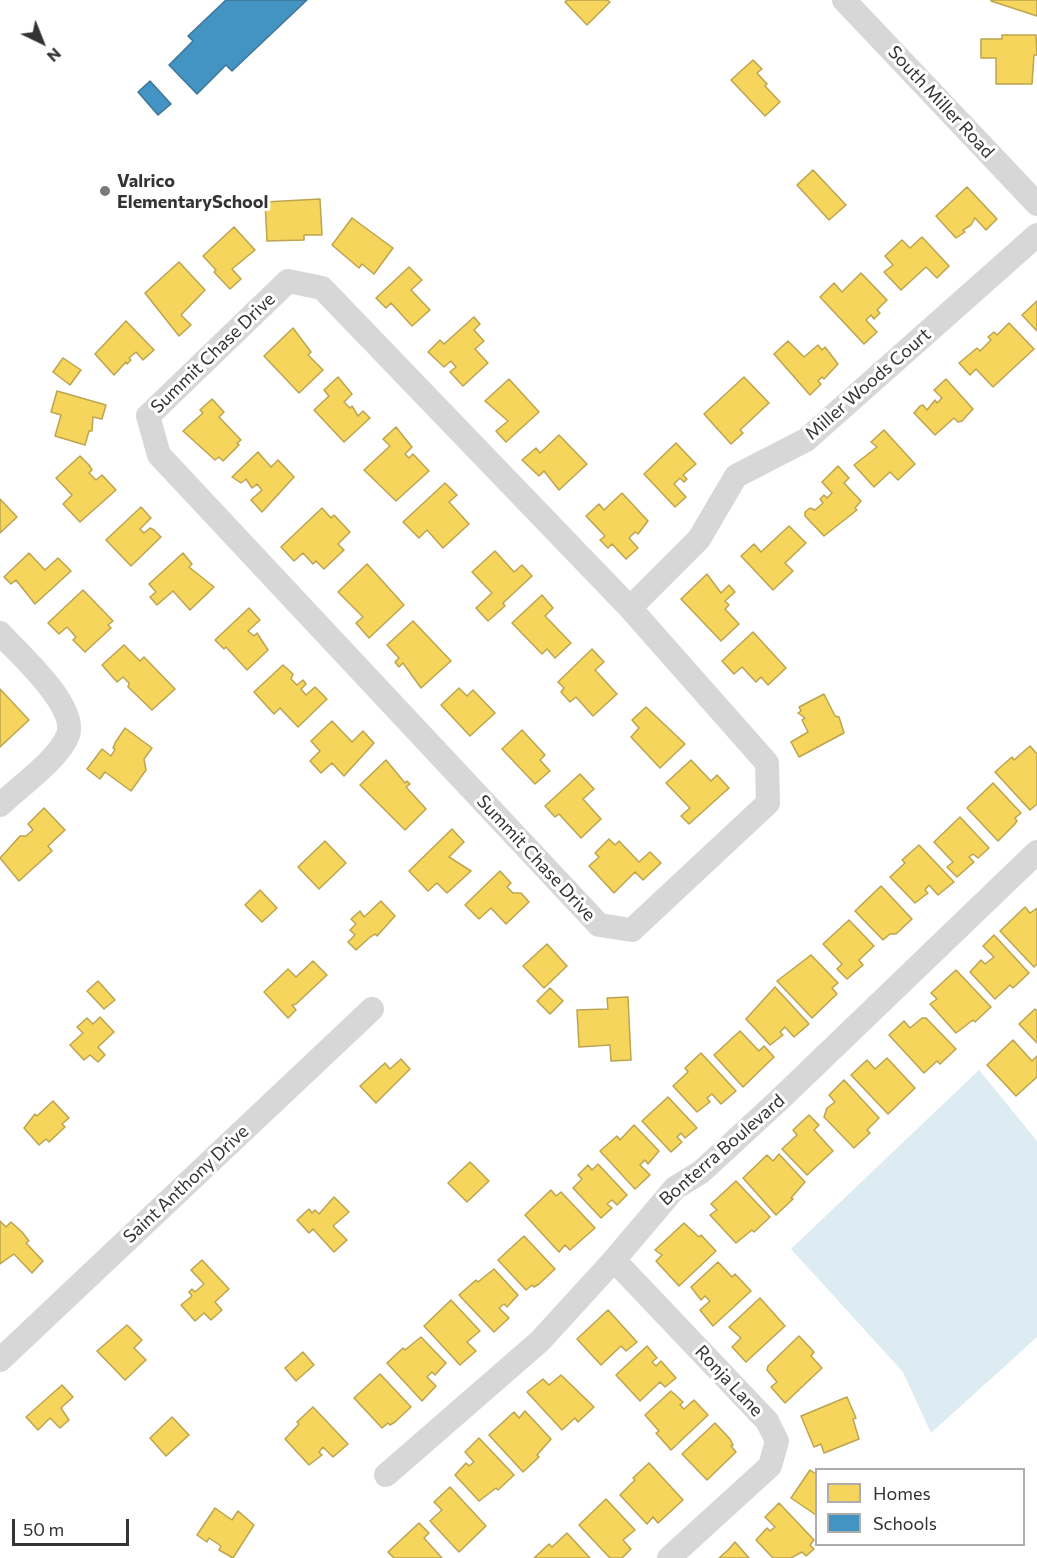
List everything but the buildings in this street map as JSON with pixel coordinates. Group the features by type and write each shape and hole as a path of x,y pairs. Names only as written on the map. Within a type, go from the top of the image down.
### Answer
{"street":[{"name":"South Miller Road","path":"844,0 1037,204"},
{"name":"Miller Woods Court","path":"630,608 699,539 736,476 806,440 1037,235"},
{"name":"Summit Chase Drive","path":"288,281 322,288 630,608 767,763 768,803 632,930 599,925 159,455 147,417 288,281"},
{"path":"0,633 53,692 64,707 70,726 62,745 52,757 0,805"},
{"name":"Bonterra Boulevard","path":"386,1475 540,1341 614,1260 675,1188 701,1172 777,1102 1037,852"},
{"name":"Saint Anthony Drive","path":"0,1360 372,1009"},
{"name":"Ronja Lane","path":"614,1260 767,1421 777,1441 771,1466 669,1558"}],"shaded area":[{"path":"979,1070 1037,1141 1037,1337 931,1433 903,1372 791,1249"}],"place":[{"name":"Valrico ElementarySchool","path":"105,191"}]}
